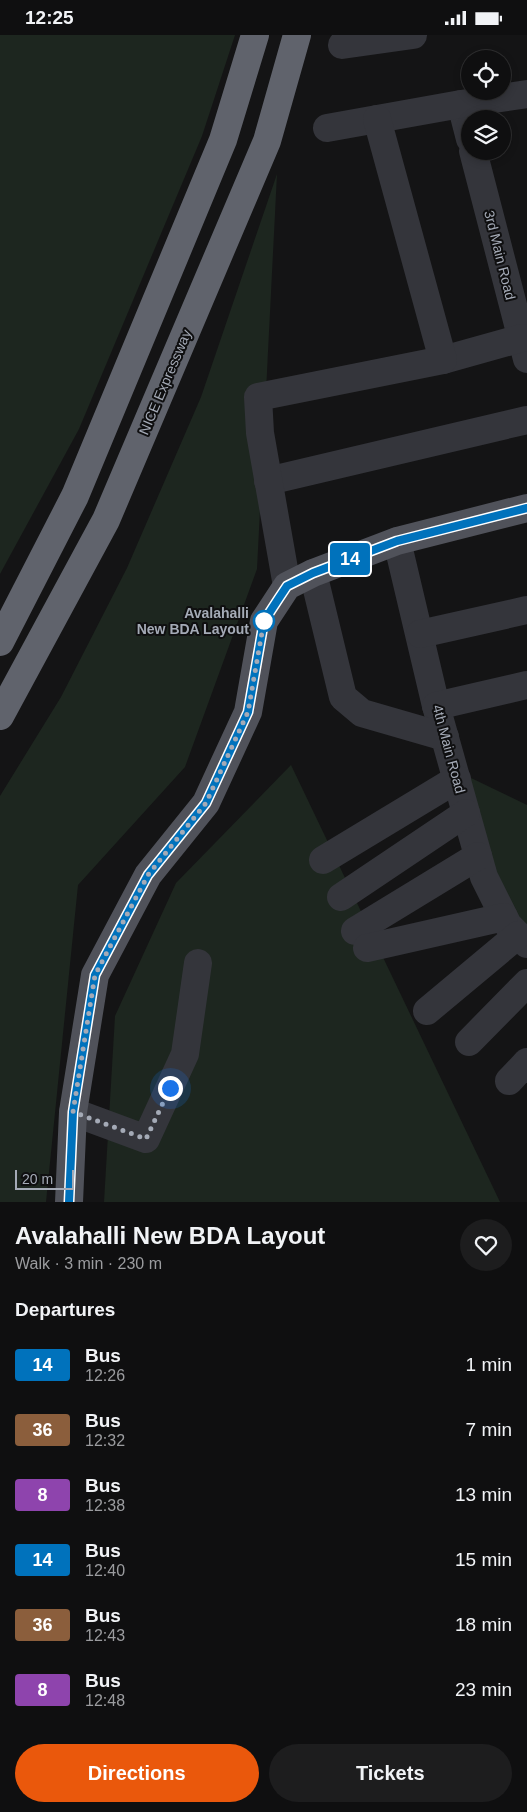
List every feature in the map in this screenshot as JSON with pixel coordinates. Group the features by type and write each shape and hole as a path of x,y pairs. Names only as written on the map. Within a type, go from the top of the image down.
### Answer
{"highway":[{"path":"0,643 75,496 223,140 255,35"},
{"name":"NICE Expressway","path":"0,716 106,520 267,141 297,35"}],"main road":[{"path":"69,1202 73,1112 95,975 148,875 206,803 248,712 264,621 287,586 313,573 397,541 527,508"}],"street":[{"path":"342,45 413,35"},
{"path":"327,128 461,103 527,94"},
{"path":"461,103 463,110"},
{"path":"377,119 442,360"},
{"name":"3rd Main Road","path":"475,160 524,349"},
{"path":"287,586 260,433 258,397 442,360 524,349"},
{"path":"268,481 527,420"},
{"name":"4th Main Road","path":"397,541 436,706 484,877 516,932"},
{"path":"313,573 343,697 362,713 445,737"},
{"path":"420,634 527,610"},
{"path":"436,706 526,689"},
{"path":"323,861 457,779"},
{"path":"340,897 466,813"},
{"path":"478,856 361,940 516,932"},
{"path":"427,1011 516,932"},
{"path":"73,1112 146,1139 186,1054 198,963"},
{"path":"469,1042 527,983"}],"shaded area":[{"path":"0,35 235,35 202,136 79,429 0,574"},
{"path":"277,174 257,569 185,767 78,885 46,1202 0,1202 0,796 61,697 127,568 201,397"},
{"path":"291,765 500,1202 104,1202 115,1016 176,883"},
{"path":"469,777 527,805 527,935 509,916"}],"bus line":[{"name":"14","path":"69,1202 73,1112 95,975 148,875 206,803 248,712 264,621 279,598 287,586 313,573 397,541 527,508"}],"place":[{"name":"Avalahalli New BDA Layout","path":"264,621"}],"route":[{"path":"170,1088 146,1139 73,1112 95,975 148,875 206,803 248,712 264,621"}]}
